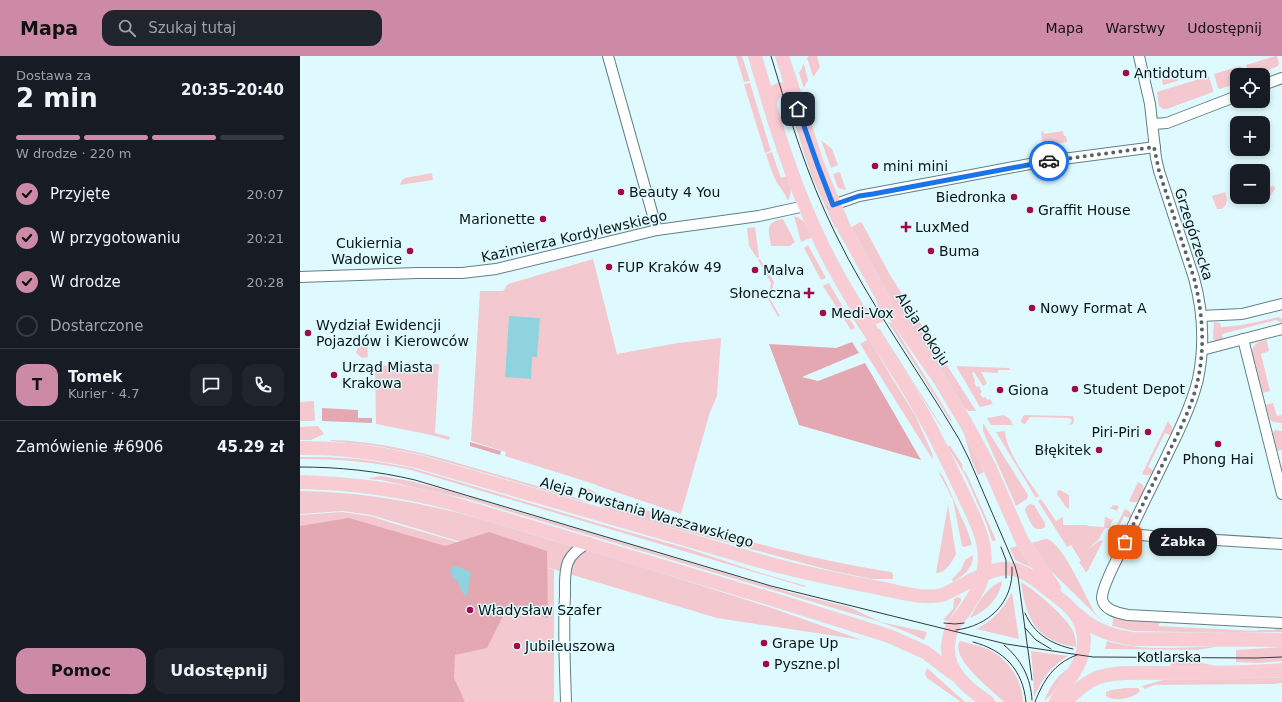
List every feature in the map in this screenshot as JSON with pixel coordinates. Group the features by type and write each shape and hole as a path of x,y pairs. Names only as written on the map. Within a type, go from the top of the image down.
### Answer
{"main road":[{"path":"755,56 785,156 805,206 829,258 931,430 980,530 984,547 985,566 983,576 976,592 950,634 948,649 949,656 954,672 960,679"},
{"name":"Aleja Pokoju","path":"782,56 811,149 833,205 855,250 883,298 935,374 967,425 986,459 1025,545 1046,577 1072,610"},
{"path":"770,107 771,96 776,91 783,89 787,90 795,98"},
{"path":"860,311 869,317 874,318 879,316 884,309 883,298"},
{"name":"Aleja Powstania Warszawskiego","path":"300,448 359,451 412,460 774,565 886,590 923,596 938,596 956,590 1000,569 1016,570 1037,581 1072,610"},
{"path":"300,482 370,487 427,497 451,503 588,543 889,636 925,652 988,702"},
{"path":"1056,702 1078,665 1083,653 1083,628 1072,610"},
{"name":"Kotlarska","path":"1072,610 1087,624 1097,629 1114,635 1133,639 1282,640"},
{"name":"Kotlarska","path":"1064,702 1087,683 1107,675 1225,673 1282,670"}],"street":[{"path":"608,56 657,230"},
{"name":"Grzegórzecka","path":"1139,56 1150,104 1154,147 1159,171 1194,278 1201,316 1202,350 1198,381 1187,412 1109,577 1102,599 1105,605 1115,612 1125,614 1282,623"},
{"path":"1270,83 1282,78"},
{"path":"1153,124 1170,122 1230,99"},
{"path":"833,205 859,196 1040,162 1154,147"},
{"name":"Kazimierza Kordylewskiego","path":"300,277 462,273 496,270 657,230 759,216 805,206"},
{"path":"1201,316 1242,314 1282,304"},
{"path":"1202,350 1282,329"},
{"path":"1243,339 1282,494"},
{"path":"1129,534 1282,544"},
{"path":"566,702 564,616 567,563 574,552 588,543"},
{"path":"972,690 982,702"}],"shaded area":[{"path":"736,56 742,56 750,81 744,82"},
{"path":"809,56 817,56 820,67 814,76 807,58"},
{"path":"1275,56 1277,56 1279,64 1270,69 1270,68 1247,68 1246,65"},
{"path":"804,64 808,80 804,88 799,73"},
{"path":"1178,68 1178,81 1163,85 1162,80 1176,75 1174,69"},
{"path":"1230,69 1230,85 1220,89 1218,88 1214,74"},
{"path":"1209,76 1213,92 1167,109 1163,109 1159,106 1157,92"},
{"path":"750,83 771,151 765,153 744,84"},
{"path":"786,97 789,99 814,173 837,226 835,228 811,174"},
{"path":"1043,130 1044,134 1063,131 1067,142 1043,145 1041,133"},
{"path":"821,140 832,149 838,165 831,168"},
{"path":"772,152 781,178 787,176 790,183 791,191 788,201 776,181 768,161 766,154"},
{"path":"840,172 846,190 838,188 833,174"},
{"path":"432,173 433,180 400,185 402,180 405,178"},
{"path":"1274,186 1275,189 1270,196 1270,187"},
{"path":"1225,192 1227,199 1226,205 1222,209 1217,209 1212,196"},
{"path":"794,216 804,221 813,237 801,242"},
{"path":"783,219 795,242 790,246 771,246 769,231 770,225 777,220"},
{"path":"860,222 862,223 890,275 976,411 969,411 964,408 895,307 850,228"},
{"path":"755,227 759,257 757,258 749,246 747,228"},
{"path":"808,245 826,278 821,280 804,248"},
{"path":"593,259 617,354 678,343 721,338 717,396 710,412 681,514 594,484 505,456 506,452 471,441 480,291 503,291 508,284"},
{"path":"760,259 774,282 770,299 780,316 778,317 768,299 771,283 758,260"},
{"path":"829,283 855,328 851,330 823,286"},
{"path":"852,317 858,319 915,415 932,453 933,460 860,344 867,340"},
{"path":"1278,317 1282,319 1282,323 1276,320 1222,334 1223,341 1213,339 1214,322 1220,323 1221,327 1250,324"},
{"path":"888,322 892,323 950,417 953,425"},
{"path":"879,328 944,430 885,342 878,330"},
{"path":"1266,340 1269,351 1261,354 1270,391 1263,393 1252,352 1253,347 1256,344"},
{"path":"852,342 859,353 802,377 818,381 865,363 921,460 799,425 769,344 836,348"},
{"path":"359,343 367,343 368,357 362,358 356,353"},
{"path":"439,364 435,433 450,437 449,440 376,424 375,366"},
{"path":"956,366 1009,368 1011,370 998,370 998,373 981,372 987,383 983,386 974,372 972,373 975,381 974,383 977,387 979,386 982,392 980,394 983,398 985,397 988,400 990,399 993,404 980,407"},
{"path":"314,401 315,421 300,421 300,402"},
{"path":"1273,403 1277,416 1282,415 1282,423 1273,422 1270,420 1265,405"},
{"path":"322,408 358,410 358,418 372,418 372,423 322,421"},
{"path":"1004,415 1010,419 1013,425 991,425 987,418"},
{"path":"1024,415 1073,416 1074,420 1073,424 1069,425 1072,420 1069,418 1030,417 1025,424 1022,423 1021,420"},
{"path":"1168,421 1172,427 1172,436 1165,433 1148,467 1155,471 1149,475 1142,474"},
{"path":"983,423 1028,495 1027,499 1016,506 983,431"},
{"path":"318,426 324,434 311,440 300,440 300,427"},
{"path":"1274,430 1282,431 1282,450 1277,451 1273,433"},
{"path":"963,431 984,472 978,475 972,461"},
{"path":"1005,431 1006,439 1013,456 1039,496 1036,498 996,432"},
{"path":"331,440 384,445 419,453 580,499 585,502 419,454"},
{"path":"470,442 501,451 500,455 470,446"},
{"path":"947,446 950,446 962,464 964,472 965,471 969,479 996,540 992,541 987,525 965,475"},
{"path":"300,457 359,459 412,468 689,549 806,586 805,587 411,470 370,463 342,460 300,459"},
{"path":"938,471 943,476 968,532 972,545 962,546 953,500"},
{"path":"381,476 410,481 446,490 792,593 849,607 881,622 927,632 924,640 877,621 467,499 381,480 369,479"},
{"path":"1138,482 1143,485 1144,491 1142,496 1137,502 1129,501"},
{"path":"585,487 601,495 637,507 744,540 817,558 891,572 893,574 893,579 871,579 829,570 628,516 608,510 598,504 593,500"},
{"path":"1058,490 1069,495 1069,509 1057,494"},
{"path":"300,491 350,494 399,500 471,516 580,547 769,607 862,640 717,618 371,515 342,511 300,514"},
{"path":"1041,499 1056,521 1062,517 1063,518 1063,525 1104,527 1105,518 1106,517 1112,520 1116,514 1109,528 1105,528 1099,539 1086,551 1100,540 1103,541 1087,572 1079,562 1081,561 1071,545 1067,547 1038,501"},
{"path":"1030,504 1034,505 1045,523 1045,527 1037,529 1032,525 1025,510"},
{"path":"948,505 956,554 951,564 946,569 940,573 936,573"},
{"path":"1114,505 1119,506 1117,511 1110,508"},
{"path":"1125,509 1130,512 1131,519 1124,516 1115,535 1112,534"},
{"path":"342,512 370,516 554,570 554,702 300,702 300,515"},
{"path":"349,518 445,546 489,532 547,551 548,618 507,608 487,648 455,655 454,678 465,702 300,702 300,526"},
{"path":"1045,539 1051,541 1066,558 1096,615 1102,621 1050,570 1040,557 1032,543"},
{"path":"1018,546 1032,568 1015,560 1010,548"},
{"path":"973,555 970,568 953,582 952,579 961,570 965,560"},
{"path":"1002,581 1001,587 991,604 970,618 979,602 987,592"},
{"path":"1021,582 1049,603 1063,617 1074,633 1076,647 1051,640 1042,634 1035,626 1026,607"},
{"path":"1012,592 1019,639 976,629 988,622 997,614"},
{"path":"958,597 961,598 961,601 948,621 943,620 953,609 954,599"},
{"path":"1114,615 1161,621 1158,626 1257,631 1275,630 1276,627 1282,627 1282,632 1229,633 1134,631 1112,626"},
{"path":"960,641 985,648 1000,657 1012,669 1020,685 1023,702 1005,702 982,682 966,665 961,656 958,648"},
{"path":"1107,641 1135,647 1149,648 1221,646 1198,650 1105,649"},
{"path":"1282,647 1282,661 1259,663 1236,662 1236,650"},
{"path":"1031,651 1068,656 1056,664 1041,684 1034,697 1033,672"},
{"path":"1171,660 1189,660 1220,667 1170,668"},
{"path":"1070,667 1051,695 1044,701 1054,682"},
{"path":"927,668 965,702 961,702 927,678 925,674"},
{"path":"1282,677 1282,683 1273,684 1154,685 1145,689 1142,686 1170,678"},
{"path":"1125,688 1138,688 1140,691 1133,696 1123,699 1114,699 1106,696 1106,692"}],"water":[{"path":"509,316 540,318 537,357 532,357 531,379 505,377"},
{"path":"456,566 471,573 467,595 464,595 450,572 452,567"}],"tram line":[{"path":"771,56 807,168 835,233 863,286 959,439 1015,566 1018,577 1032,680"},
{"path":"300,467 358,470 415,480 771,586 1006,644 1093,657 1282,657"},
{"path":"1001,547 1006,560 1006,578"},
{"path":"956,630 968,628 979,623 989,618 997,610 1009,591 1012,580 1012,567"},
{"path":"1025,613 1033,627 1044,637 1057,644 1073,649"},
{"path":"944,623 964,623"},
{"path":"1025,628 1036,640 1051,649"},
{"path":"973,642 994,650 1010,663 1021,680 1026,702"},
{"path":"1004,645 1015,656 1024,670 1030,684 1032,700"},
{"path":"1035,702 1050,674 1069,658 1077,655"}],"way so far":[{"path":"1049,161 1154,147 1159,171 1194,278 1198,295 1202,324 1202,341 1198,381 1184,420 1125,542"}],"place":[{"name":"Antidotum","path":"1126,73"},
{"name":"mini mini","path":"875,166"},
{"name":"Beauty 4 You","path":"621,192"},
{"name":"Biedronka","path":"1014,197"},
{"name":"Graffit House","path":"1030,210"},
{"name":"Marionette","path":"543,219"},
{"name":"LuxMed","path":"906,227"},
{"name":"Cukiernia Wadowice","path":"410,251"},
{"name":"Buma","path":"931,251"},
{"name":"FUP Kraków 49","path":"609,267"},
{"name":"Malva","path":"755,270"},
{"name":"Słoneczna","path":"809,293"},
{"name":"Nowy Format A","path":"1032,308"},
{"name":"Medi-Vox","path":"823,313"},
{"name":"Wydział Ewidencji Pojazdów i Kierowców","path":"308,333"},
{"name":"Urząd Miasta Krakowa","path":"334,375"},
{"name":"Student Depot","path":"1075,389"},
{"name":"Giona","path":"1000,390"},
{"name":"Piri-Piri","path":"1148,432"},
{"name":"Phong Hai","path":"1218,444"},
{"name":"Błękitek","path":"1099,450"},
{"name":"Żabka","path":"1125,542"},
{"name":"Władysław Szafer","path":"470,610"},
{"name":"Grape Up","path":"764,643"},
{"name":"Jubileuszowa","path":"517,646"},
{"name":"Pyszne.pl","path":"766,664"}],"route":[{"path":"798,109 833,205 859,196 1049,161"}]}
